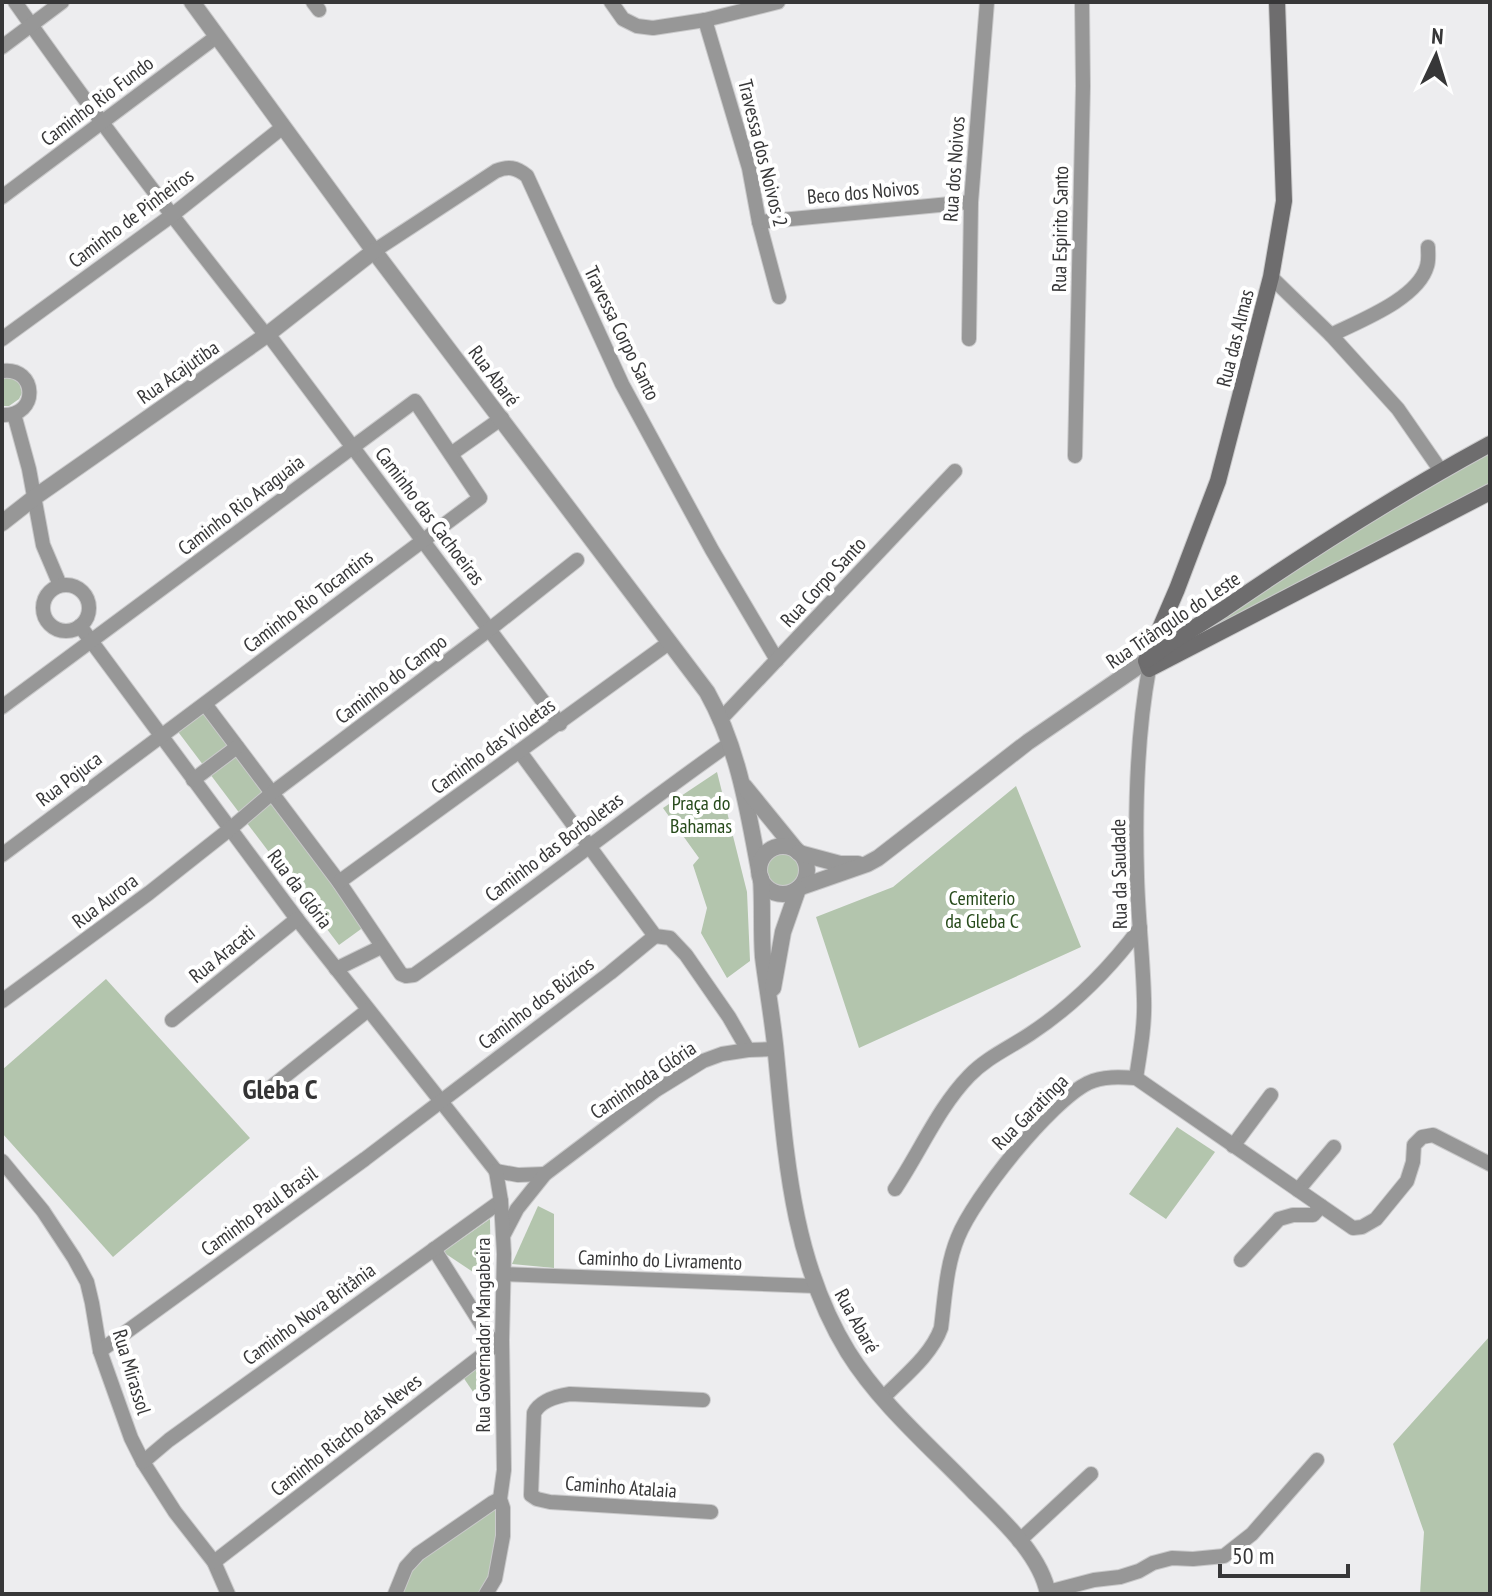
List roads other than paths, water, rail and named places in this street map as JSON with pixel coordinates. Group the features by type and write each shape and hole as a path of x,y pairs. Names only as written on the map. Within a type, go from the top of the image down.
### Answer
{"main road":[{"name":"Rua das Almas","path":"1147,665 1218,481 1271,277 1284,201 1277,2"},
{"name":"Rua Triângulo do Leste","path":"1147,665 1166,645 1346,528 1490,444"},
{"name":"Rua Triângulo do Leste","path":"1147,665 1490,492"}],"street":[{"name":"Caminho das Cachoeiras","path":"15,2 171,216 353,447 560,724"},
{"path":"2,47 62,2"},
{"name":"Rua Abaré","path":"192,2 374,251 707,692 743,785 760,874 763,955 771,1002 788,1176 799,1232 815,1286 848,1351 883,1398 1001,1519 1035,1563 1048,1593"},
{"path":"611,2 623,19 637,26 661,28 778,2"},
{"name":"Rua dos Noivos","path":"969,339 971,202 987,2"},
{"name":"Rua Espirito Santo","path":"1075,456 1083,101 1082,2"},
{"name":"Travessa dos Noivos 2","path":"705,20 749,168 759,222 779,297"},
{"name":"Caminho Rio Fundo","path":"2,197 216,37"},
{"name":"Caminho de Pinheiros","path":"2,339 171,216 283,127"},
{"name":"Travessa Corpo Santo","path":"374,251 496,171 512,167 527,176 622,384 712,550 777,660"},
{"name":"Beco dos Noivos","path":"759,222 971,202"},
{"path":"1331,335 1392,304 1413,288 1427,268 1428,247"},
{"name":"Rua Acajutiba","path":"2,523 267,335 374,251"},
{"path":"1271,277 1331,335 1398,409 1441,471"},
{"path":"2,371 17,372 29,385 28,403 22,410 8,414 35,497 43,545 60,585"},
{"name":"Caminho Rio Araguaia","path":"2,707 415,401 451,454"},
{"path":"451,454 502,418"},
{"name":"Caminho Rio Tocantins","path":"161,737 480,498 451,454"},
{"name":"Rua Corpo Santo","path":"720,720 955,471"},
{"name":"Caminho do Campo","path":"230,829 272,793 577,560"},
{"path":"60,585 76,586 90,605 89,613 73,630 57,629 45,618 43,610 47,594 60,585"},
{"name":"Rua da Glória","path":"80,626 297,919 496,1171"},
{"name":"Caminho das Violetas","path":"339,882 670,642"},
{"name":"Rua Triângulo do Leste","path":"867,864 1028,742 1147,665"},
{"name":"Rua da Saudade","path":"1136,1078 1144,1014 1137,865 1138,785 1147,665"},
{"path":"205,704 339,882 381,947 336,969"},
{"name":"Rua Pojuca","path":"2,855 161,737"},
{"name":"Caminho das Borboletas","path":"381,947 401,974 414,975 729,744"},
{"path":"193,780 237,747"},
{"path":"520,752 655,936 670,938 686,955 748,1050"},
{"name":"Rua Abaré","path":"743,785 798,852"},
{"name":"Rua Aurora","path":"2,1001 230,829"},
{"path":"781,846 840,864 867,864 791,892 770,890 760,874 762,859 770,850 781,846"},
{"path":"798,852 807,868 806,878 799,888"},
{"name":"Rua Abaré","path":"771,1002 783,932 799,888"},
{"name":"Rua Aracati","path":"172,1020 297,919"},
{"path":"895,1189 940,1115 969,1076 982,1063 1030,1034 1057,1013 1116,957 1140,928"},
{"name":"Caminho dos Búzios","path":"440,1102 655,936"},
{"path":"265,1092 368,1010"},
{"name":"Caminhoda Glória","path":"503,1234 517,1209 545,1174 656,1090 703,1061 722,1054 776,1049"},
{"path":"1136,1078 1353,1228 1376,1219 1407,1181 1414,1145 1422,1137 1433,1135 1490,1164"},
{"name":"Rua Garatinga","path":"883,1398 937,1337 958,1237 967,1218 1008,1160 1077,1089 1100,1079 1136,1078"},
{"path":"1233,1146 1271,1095"},
{"name":"Caminho Paul Brasil","path":"100,1351 440,1102"},
{"path":"1298,1190 1334,1147"},
{"name":"Rua Mirassol","path":"2,1161 43,1211 87,1282 100,1351 131,1438 175,1512 214,1562 228,1594"},
{"path":"496,1171 545,1174"},
{"name":"Rua Governador Mangabeira","path":"486,1594 495,1579 501,1554 503,1520 500,1499 504,1446 499,1343 504,1274 501,1201 496,1171"},
{"name":"Caminho Nova Britânia","path":"143,1462 169,1440 501,1201"},
{"path":"1241,1260 1279,1219 1313,1215 1321,1206"},
{"path":"434,1249 499,1343"},
{"name":"Caminho do Livramento","path":"504,1274 815,1286"},
{"name":"Caminho Riacho das Neves","path":"214,1562 499,1343"},
{"path":"504,1446 533,1446 535,1410 557,1396 586,1394 703,1400"},
{"name":"Caminho Atalaia","path":"533,1446 531,1495 537,1499 711,1512"},
{"path":"1048,1593 1094,1580 1120,1577 1172,1558 1224,1556 1252,1534 1317,1460"},
{"path":"1019,1541 1091,1474"},
{"path":"395,1594 406,1567 418,1554 500,1499"}],"district":[{"name":"Gleba C","path":"280,1088"}],"park label":[{"name":"Praça do Bahamas","path":"701,814"},
{"name":"Cemiterio da Gleba C","path":"982,910"}]}
